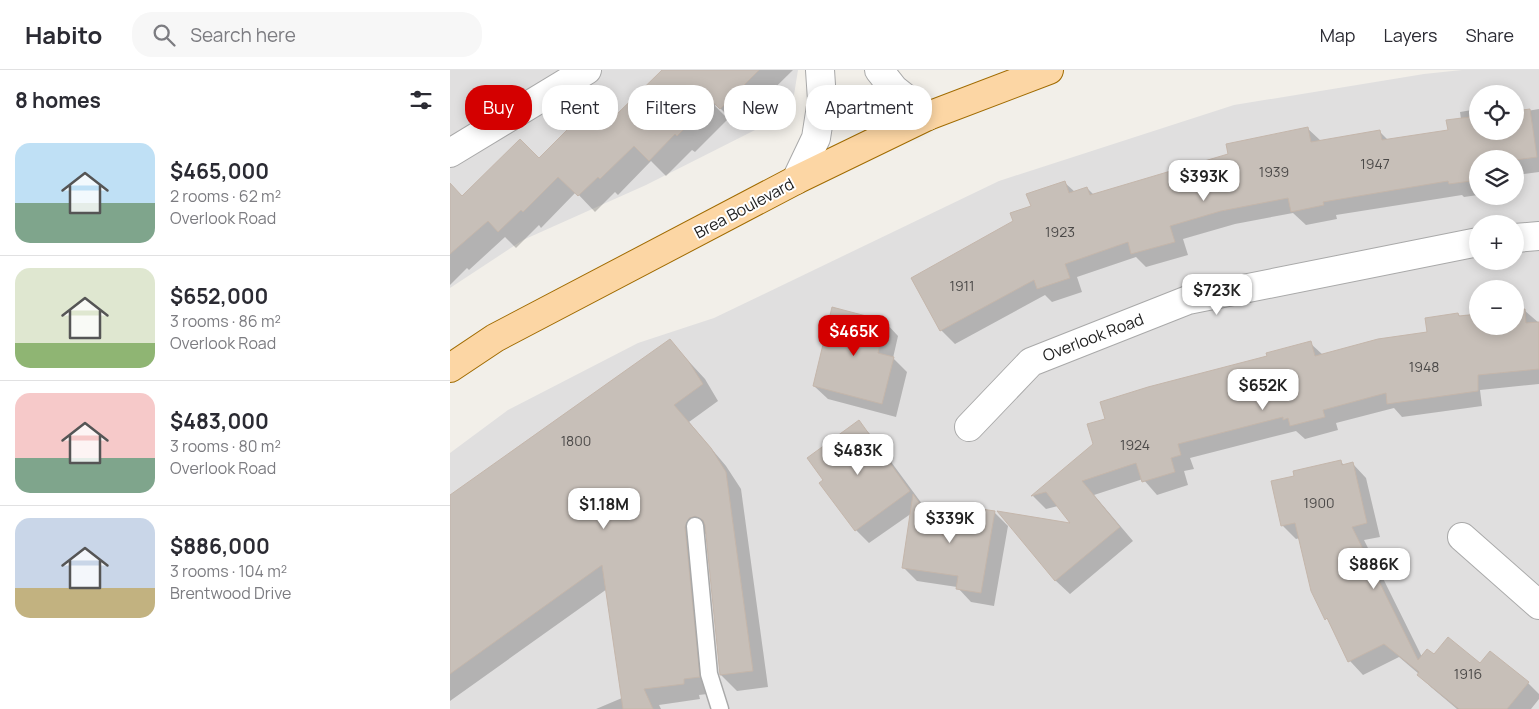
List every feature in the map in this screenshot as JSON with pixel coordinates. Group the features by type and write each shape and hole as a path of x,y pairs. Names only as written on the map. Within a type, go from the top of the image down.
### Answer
{"main road":[{"name":"Brea Boulevard","path":"932,114 1049,70"},
{"name":"Brea Boulevard","path":"450,368 495,338 796,180 899,130"}],"street":[{"path":"450,153 587,70"},
{"path":"796,180 816,138 822,100 820,70"},
{"path":"879,70 891,85"},
{"path":"904,70 912,85"},
{"path":"1524,237 1539,236"},
{"name":"Overlook Road","path":"969,427 1031,362 1188,300 1469,244"},
{"path":"1462,538 1539,605"}],"lane":[{"path":"695,526 709,674 718,708"}],"shaded area":[{"path":"450,70 798,70 796,85 724,85 724,130 755,130 646,185 523,240 450,288"},
{"path":"1462,70 1539,70 1539,709 450,709 450,453 508,410 638,343 714,318 999,181 1234,105 1424,74"}],"building":[{"path":"662,70 759,70 744,85 724,85 724,105 720,109 714,103 714,85 647,85"},
{"path":"628,103 628,130 683,130 677,136 675,134 649,161 634,146 600,179 598,177 578,196 558,177 523,212 521,210 498,232 488,221 450,254 450,183 462,196 520,139 539,158 567,130 618,130 618,113"},
{"path":"1530,109 1537,157 1524,159 1524,150 1469,150 1469,181 1449,184 1448,181 1323,202 1324,205 1291,212 1288,198 1221,211 1170,226 1175,242 1131,254 1128,242 1065,264 1070,278 1037,289 1034,280 940,331 911,278 1013,221 1010,213 1031,206 1026,194 1065,181 1069,193 1087,187 1090,195 1228,154 1226,144 1308,127 1311,142 1380,130 1382,140 1448,130 1446,120 1469,117 1469,140 1524,140 1524,110"},
{"path":"832,307 885,321 878,353 894,357 882,404 813,386"},
{"path":"1524,309 1526,323 1539,322 1539,369 1478,375 1478,391 1387,404 1386,393 1323,410 1325,417 1290,426 1288,418 1283,420 1283,417 1178,444 1181,455 1171,458 1175,472 1142,482 1136,463 1082,481 1120,527 1055,581 997,511 1070,523 1046,492 1031,496 1093,444 1087,424 1105,419 1100,402 1148,387 1267,356 1266,353 1311,341 1315,356 1378,339 1427,332 1425,318 1458,313 1459,316 1469,315 1469,335 1524,335"},
{"path":"670,339 689,362 703,384 674,405 711,448 726,472 753,671 720,675 705,525 703,520 695,516 689,518 685,527 700,677 684,679 684,684 644,689 653,709 623,709 602,565 450,674 450,495"},
{"path":"859,420 910,491 855,531 819,483 823,480 807,458"},
{"path":"1341,460 1342,465 1353,462 1367,523 1352,527 1418,660 1427,649 1434,654 1448,637 1480,663 1490,651 1529,682 1507,709 1459,709 1417,675 1419,672 1384,644 1348,662 1327,618 1325,620 1311,591 1295,523 1281,526 1271,481 1294,476 1293,471"},
{"path":"913,494 943,536 948,504 995,511 981,593 956,589 958,576 902,568"}]}
